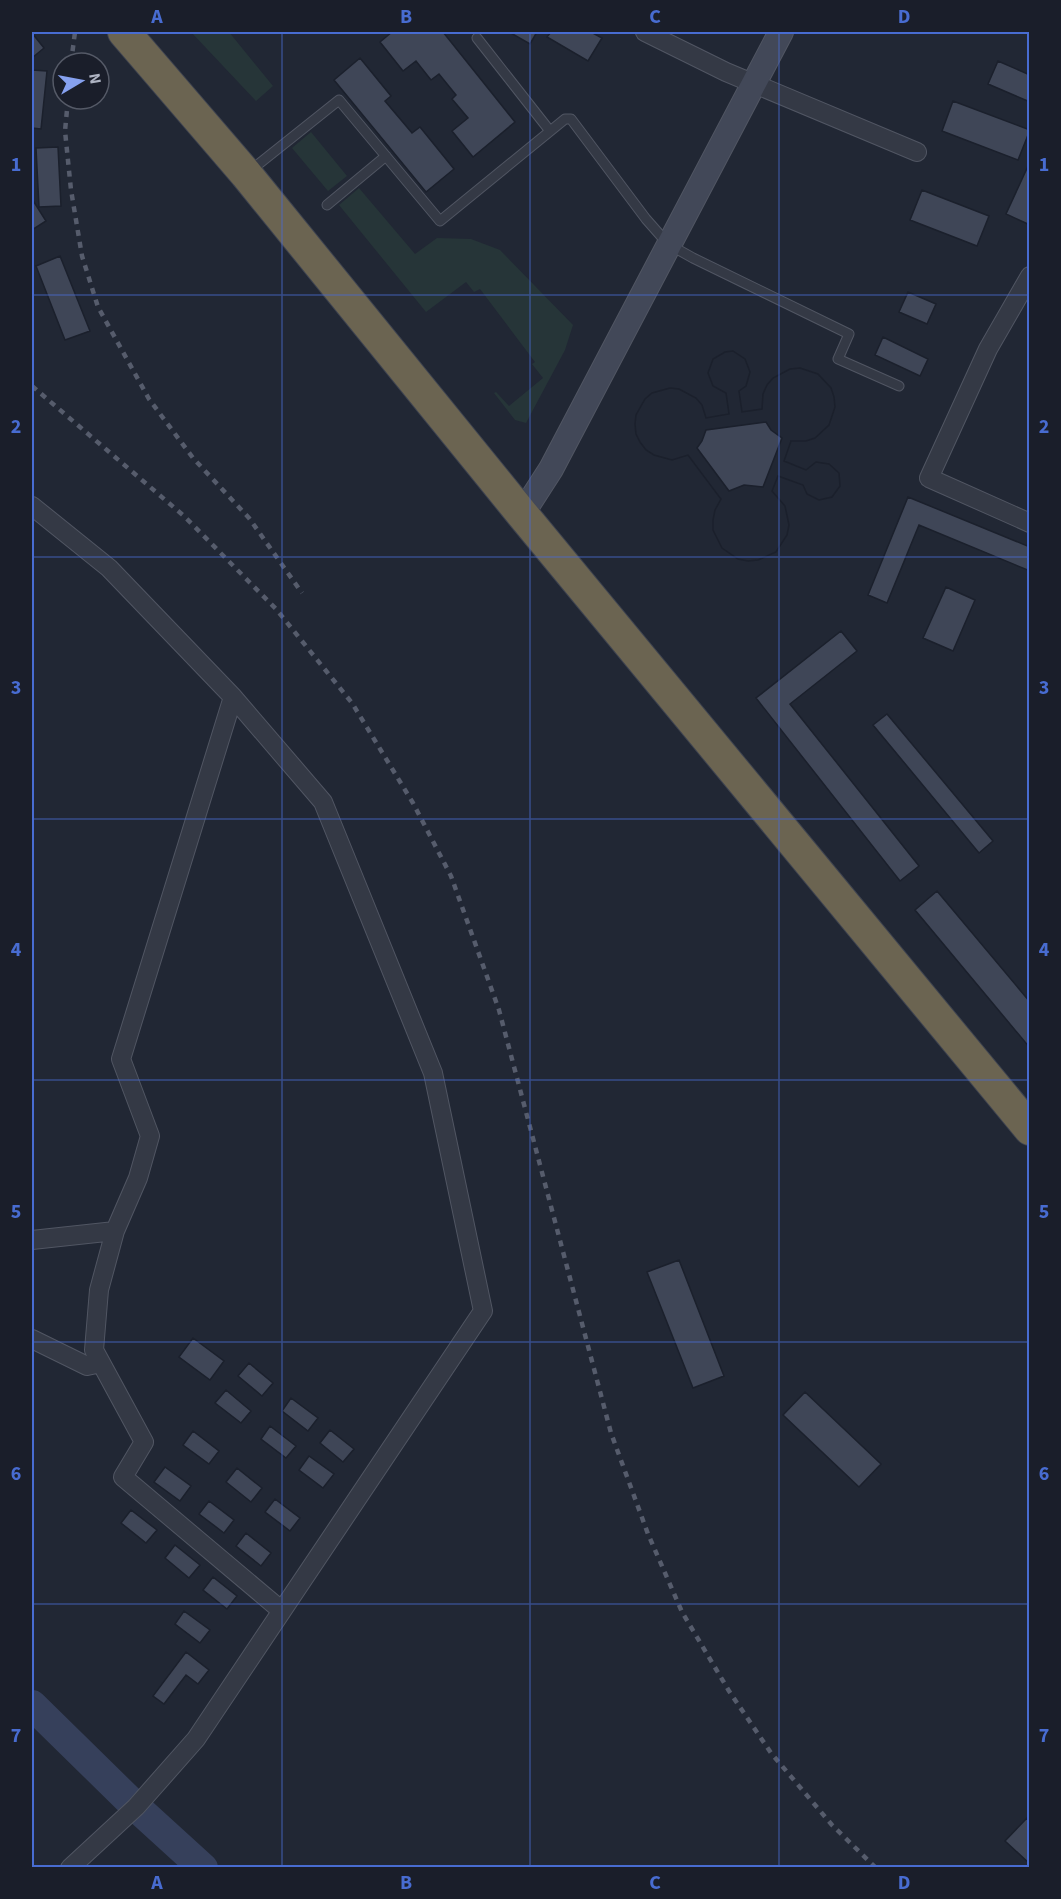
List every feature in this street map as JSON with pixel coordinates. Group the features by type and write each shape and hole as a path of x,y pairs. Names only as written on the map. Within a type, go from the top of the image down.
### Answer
{"highway":[{"path":"124,32 246,174 522,514 1029,1129"}],"street":[{"path":"645,32 753,84 917,152"},
{"path":"522,514 551,469 781,32"},
{"path":"1029,276 988,349 929,478 1029,523"},
{"path":"32,506 110,568 233,697 323,802 433,1072 483,1311 196,1739 136,1807 70,1868"},
{"path":"233,697 121,1059 150,1136 138,1178 115,1231 99,1290 94,1350 144,1442 123,1477 282,1611"},
{"path":"32,1239 115,1231"},
{"path":"32,1339 87,1366 101,1363"}],"lane":[{"path":"477,38 550,132"},
{"path":"246,174 339,100 440,221 565,119 572,119 646,219 668,244 849,334 838,359 899,386"},
{"path":"327,205 386,156"}],"shaded area":[{"path":"191,32 229,32 273,86 256,101"},
{"path":"311,132 347,176 328,191 292,148"},
{"path":"359,188 415,254 437,238 471,239 500,250 573,325 565,350 526,423 515,420 494,393 496,392 509,406 543,378 532,364 535,362 480,289 474,292 466,282 426,312 339,205"}],"building":[{"path":"392,32 443,32 515,122 473,157 452,131 468,118 452,99 456,95 439,74 431,80 416,61 403,71 380,42"},
{"path":"509,32 537,32 530,44"},
{"path":"551,32 591,32 602,38 588,61 547,37"},
{"path":"32,33 44,48 32,58"},
{"path":"360,58 391,96 385,101 412,133 420,127 454,169 426,192 334,80"},
{"path":"998,61 1030,75 1030,102 988,84"},
{"path":"32,70 47,71 41,129 32,128"},
{"path":"953,101 1030,130 1018,160 942,131"},
{"path":"58,147 61,206 39,207 36,148"},
{"path":"1030,164 1030,225 1006,214"},
{"path":"922,190 989,216 977,246 910,220"},
{"path":"34,202 46,221 32,230 32,204"},
{"path":"60,256 90,331 65,340 36,266"},
{"path":"908,292 936,304 927,324 899,312"},
{"path":"883,337 928,359 920,376 875,355"},
{"path":"733,351 745,359 750,372 746,386 739,391 742,412 762,409 763,394 767,385 773,378 790,369 800,368 818,374 831,388 834,397 835,407 829,425 815,438 806,441 791,441 784,461 806,470 816,462 829,464 839,473 840,486 832,497 819,500 807,494 803,485 778,476 772,491 785,506 789,525 787,535 776,552 758,560 738,559 722,548 713,530 715,510 721,499 688,455 672,460 654,455 646,450 636,434 636,415 645,399 652,393 670,388 679,389 696,398 702,405 706,418 729,414 726,393 713,386 708,373 713,359 725,352","holes":["766,422 771,430 782,438 763,487 744,485 729,491 697,448 706,430"]},
{"path":"733,351 745,359 750,372 746,386 739,391 742,412 762,409 763,394 773,378 790,369 800,368 818,374 831,388 835,407 829,425 815,438 806,441 791,441 784,461 806,470 816,462 829,464 839,473 840,486 832,497 819,500 807,494 803,485 778,476 772,491 785,506 789,525 787,535 776,552 758,560 748,561 738,559 722,548 713,530 715,510 721,499 688,455 672,460 654,455 640,442 635,424 636,415 645,399 652,393 670,388 679,389 696,398 702,405 706,418 729,414 726,393 713,386 708,373 713,359 725,352"},
{"path":"908,497 1030,547 1030,571 919,525 887,603 868,595"},
{"path":"946,587 975,600 953,651 923,638"},
{"path":"841,631 857,651 790,704 919,866 900,881 756,698"},
{"path":"887,714 993,841 979,853 873,725"},
{"path":"937,891 1030,1002 1030,1048 915,910"},
{"path":"679,1260 724,1376 693,1388 647,1272"},
{"path":"193,1338 224,1361 210,1380 179,1357"},
{"path":"249,1363 273,1383 262,1396 238,1376"},
{"path":"226,1390 251,1411 241,1423 215,1403"},
{"path":"805,1392 881,1464 859,1487 783,1415"},
{"path":"291,1398 318,1418 308,1431 282,1411"},
{"path":"270,1426 296,1446 286,1458 261,1439"},
{"path":"330,1430 354,1449 343,1462 320,1443"},
{"path":"193,1431 219,1451 209,1464 183,1445"},
{"path":"309,1456 334,1474 323,1488 299,1470"},
{"path":"165,1467 191,1486 180,1501 154,1482"},
{"path":"237,1468 262,1488 251,1502 226,1482"},
{"path":"275,1499 300,1518 290,1531 265,1512"},
{"path":"209,1501 234,1520 224,1533 199,1514"},
{"path":"131,1510 157,1530 146,1543 121,1523"},
{"path":"246,1533 271,1553 261,1566 236,1546"},
{"path":"175,1545 200,1565 189,1578 165,1558"},
{"path":"213,1577 237,1596 227,1609 203,1590"},
{"path":"184,1611 210,1630 200,1643 175,1624"},
{"path":"186,1652 209,1670 198,1684 186,1675 164,1704 153,1696"},
{"path":"1027,1818 1030,1821 1030,1864 1005,1841"}],"waterway":[{"path":"32,1705 136,1807 203,1868"}],"railway":[{"path":"73,51 75,32"},
{"path":"67,111 65,131 71,190 82,256 98,307 149,399 193,458 249,518 302,593"},
{"path":"32,386 184,516 276,609 352,703 413,803 451,876 499,1010 611,1433 648,1534 682,1612 729,1691 771,1753 832,1825 876,1868"}]}
